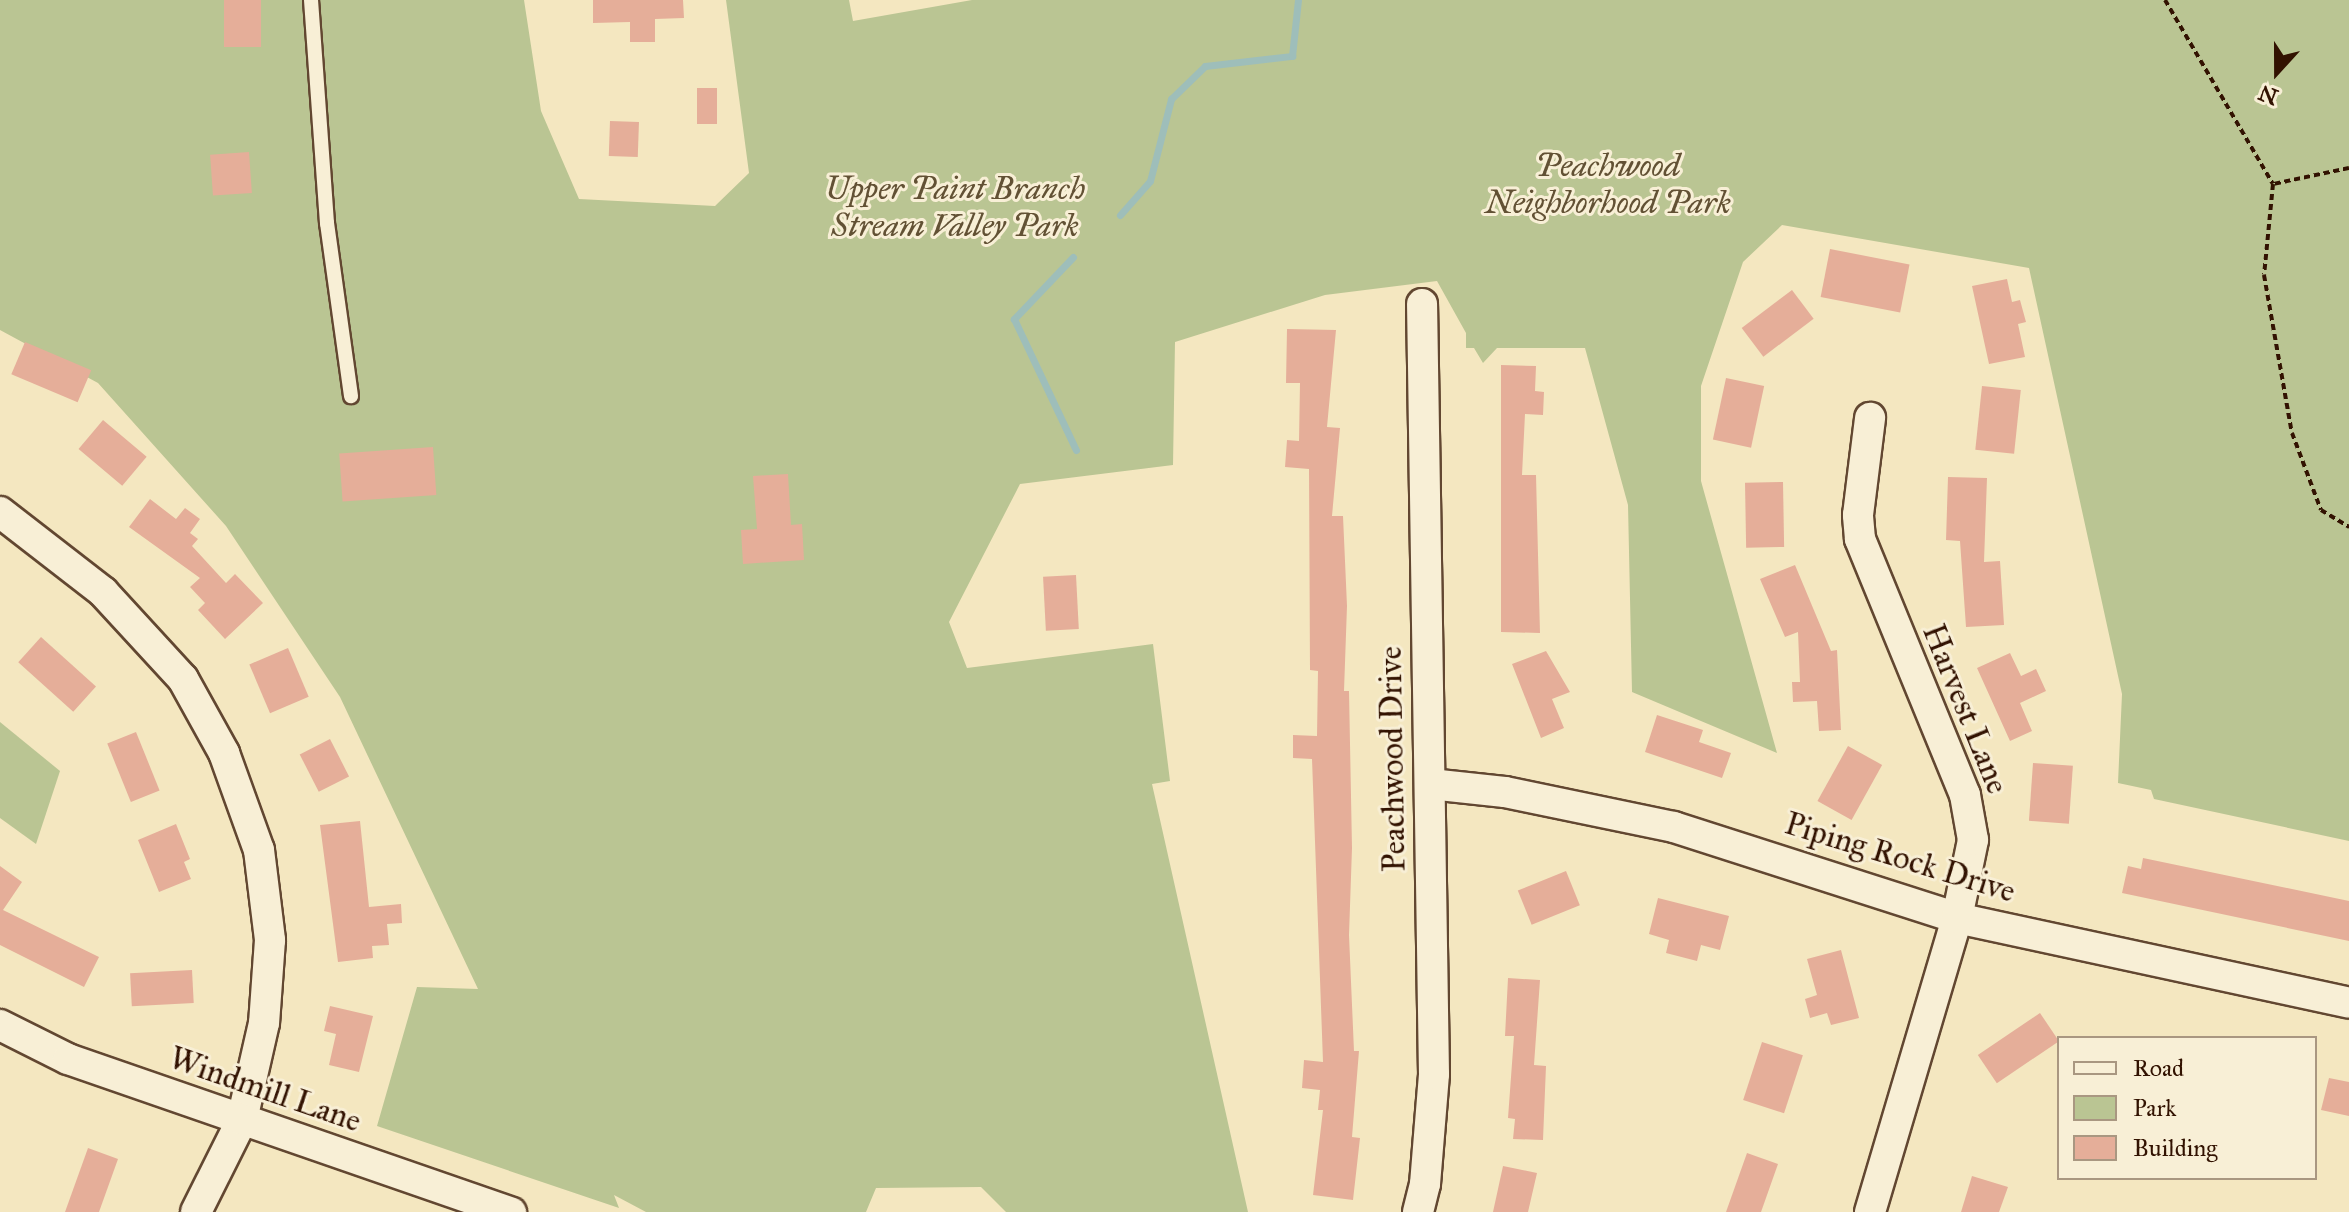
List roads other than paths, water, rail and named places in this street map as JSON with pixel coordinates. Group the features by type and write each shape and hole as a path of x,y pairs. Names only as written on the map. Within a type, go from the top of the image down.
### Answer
{"street":[{"name":"Peachwood Drive","path":"1418,1212 1434,1074 1422,304"},
{"name":"Harvest Lane","path":"1870,418 1858,515 1860,539 1971,820 1970,867 1957,918 1870,1212"},
{"path":"0,512 103,592 183,679 224,753 259,850 270,940 264,1023 242,1120 196,1212"},
{"name":"Piping Rock Drive","path":"1430,784 1505,792 1674,827 1957,918 2349,1003"},
{"name":"Windmill Lane","path":"0,1025 68,1059 511,1212"}],"lane":[{"path":"311,0 327,223 351,396"}],"waterway":[{"path":"1120,215 1150,181 1171,99 1205,66 1292,56 1298,0"},
{"path":"1073,257 1014,319 1076,450"}],"park label":[{"name":"Peachwood Neighborhood Park","path":"1608,186"},
{"name":"Upper Paint Branch Stream Valley Park","path":"955,208"}]}
